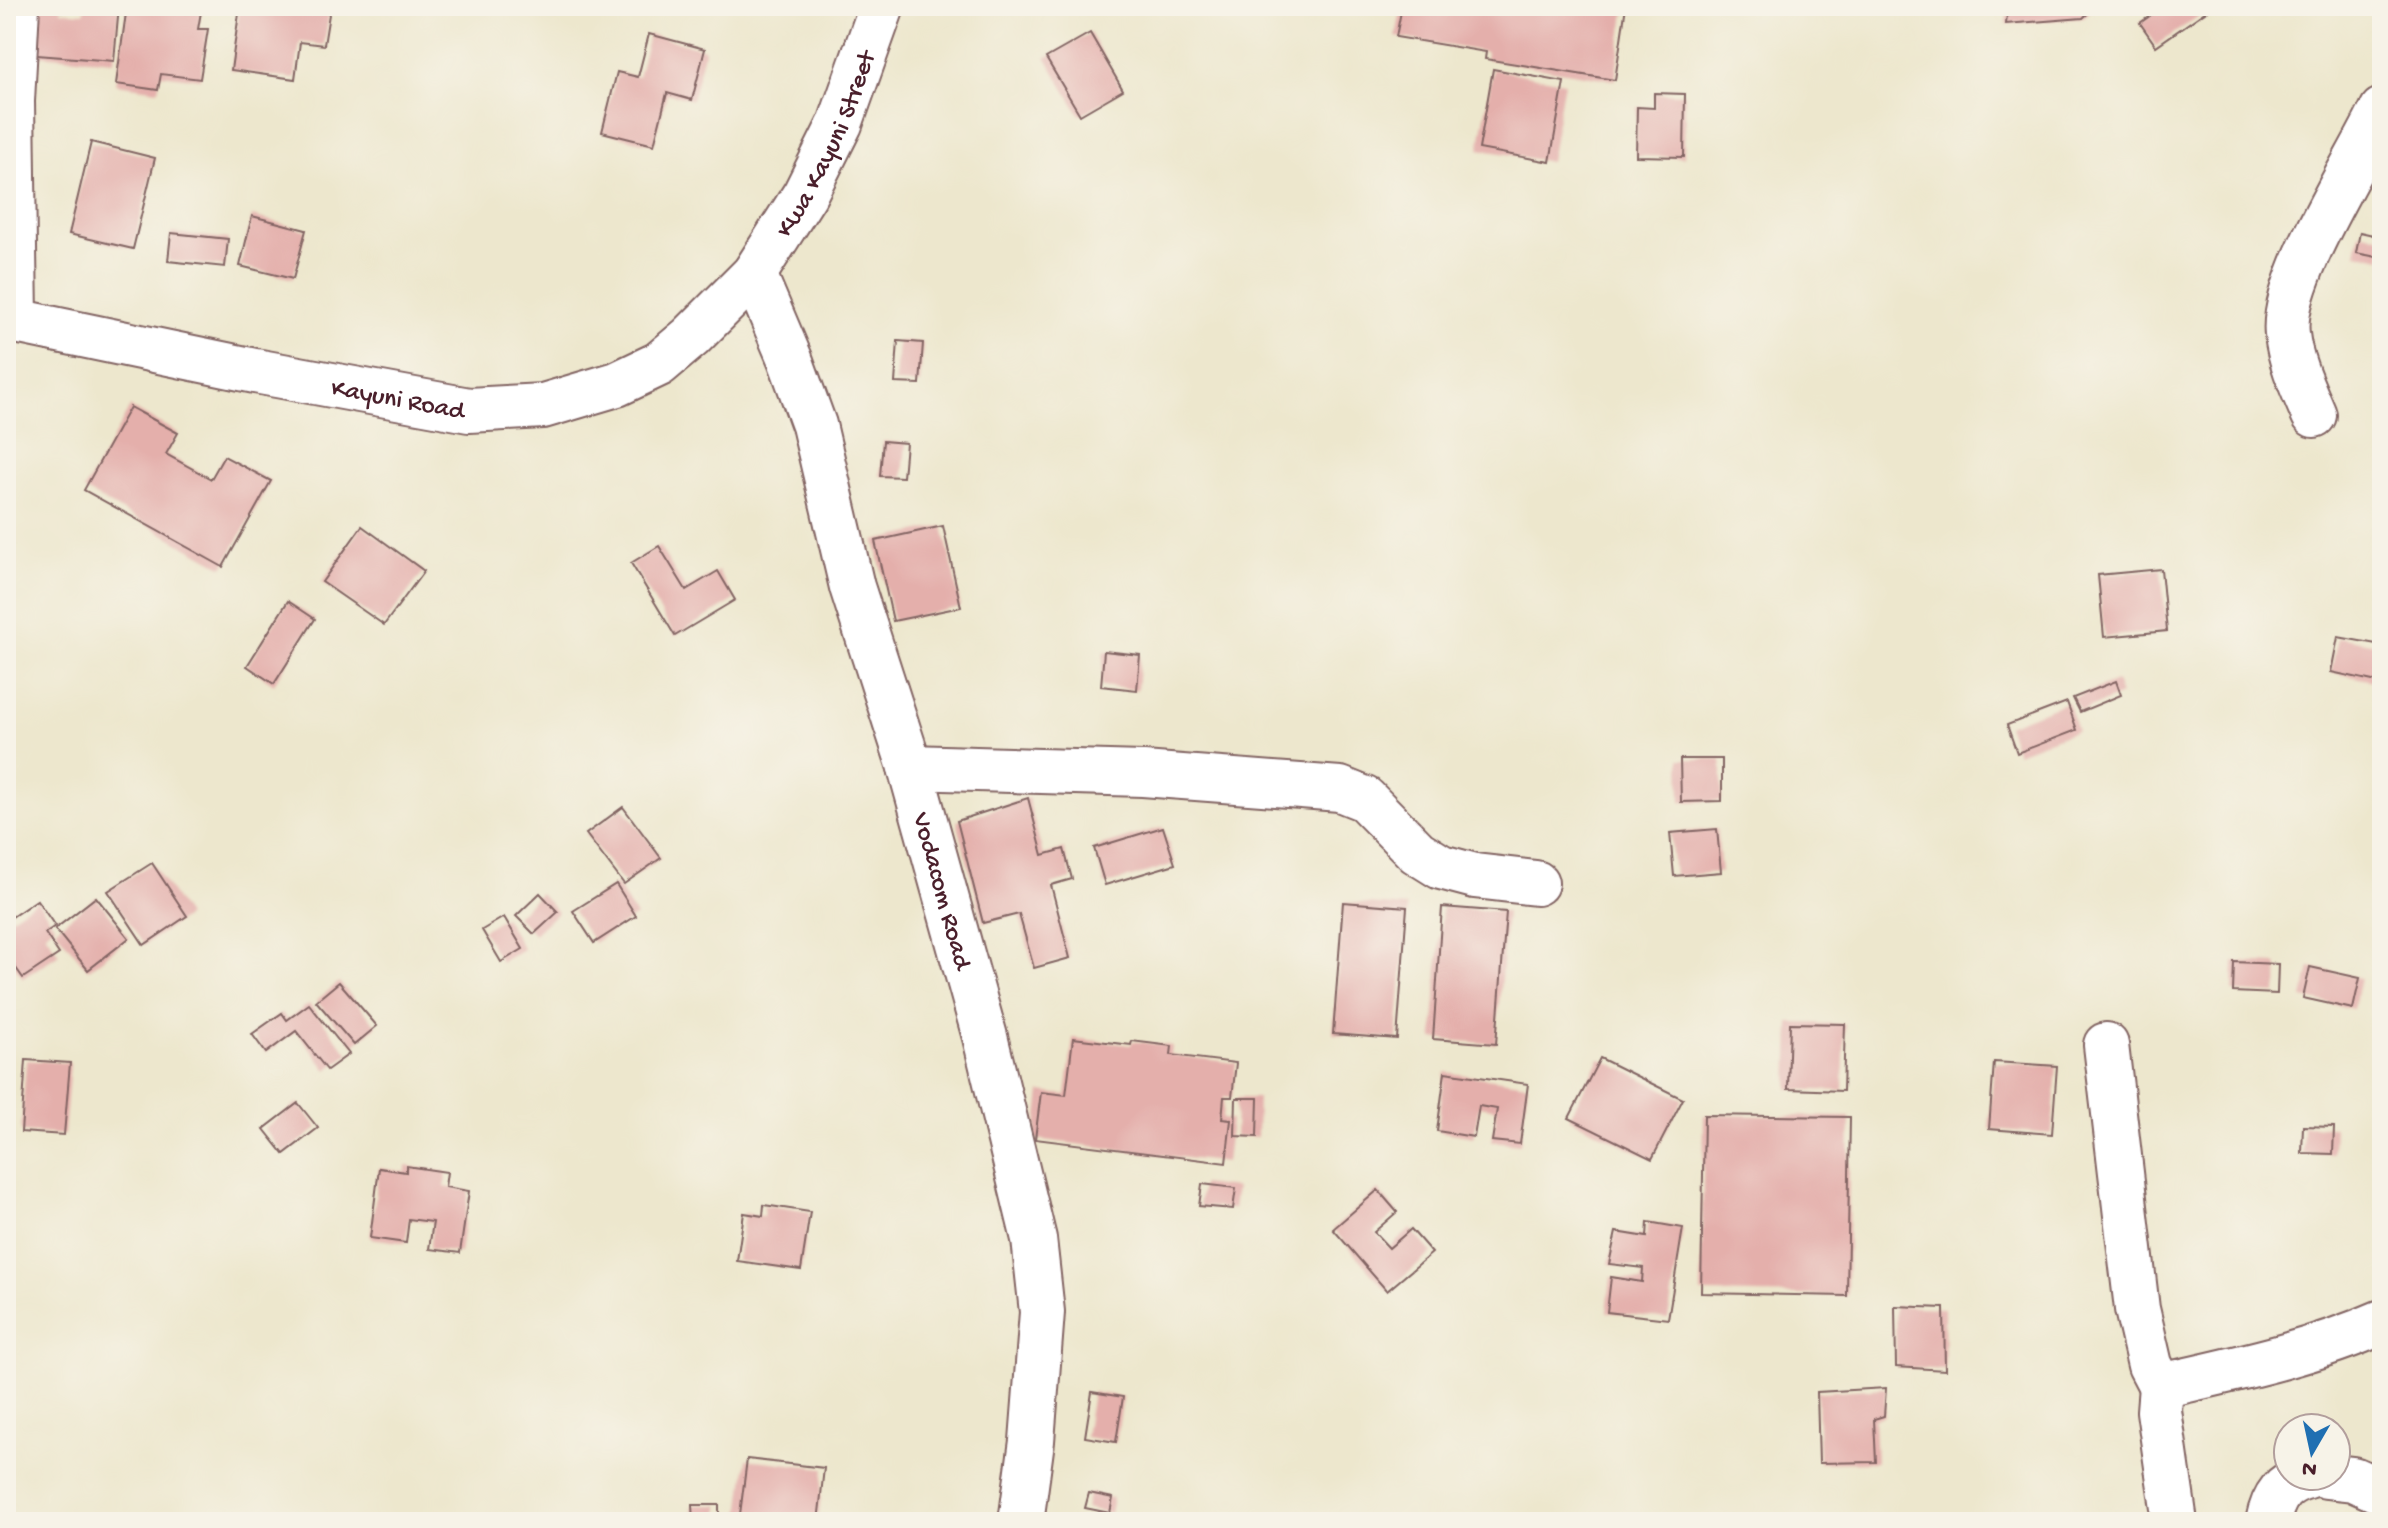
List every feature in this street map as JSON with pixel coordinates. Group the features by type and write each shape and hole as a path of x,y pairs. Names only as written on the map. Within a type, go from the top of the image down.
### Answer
{"street":[{"path":"10,320 12,101 17,6"},
{"name":"Kwa Kayuni Street","path":"754,274 805,194 840,124 882,6"},
{"path":"2314,415 2295,371 2286,331 2293,291 2346,175 2371,135 2382,110"},
{"name":"Kayuni Road","path":"10,320 255,371 469,410 543,406 617,384 659,364 691,337 754,274"},
{"name":"Vodacom Road","path":"754,274 814,425 852,587 910,767 985,1037 1034,1239 1042,1312 1032,1441 1021,1522"},
{"path":"910,767 1143,774 1340,789 1365,799 1417,852 1441,867 1475,876 1536,883"},
{"path":"2106,1045 2137,1309 2150,1365 2161,1386 2159,1411 2175,1522"},
{"path":"2161,1386 2342,1340 2382,1322"},
{"path":"2352,1479 2382,1492"},
{"path":"2268,1522 2280,1492"}],"building":[{"path":"28,6 62,6 61,11 84,13 85,6 119,6 114,61 24,54"},
{"path":"127,6 202,6 198,29 208,29 200,79 161,74 158,90 116,84"},
{"path":"240,6 330,8 324,45 300,42 295,79 231,70"},
{"path":"1402,6 1626,6 1615,80 1485,59 1486,52 1396,37"},
{"path":"2008,6 2096,6 2083,18 2006,24"},
{"path":"2164,6 2206,6 2209,9 2156,46 2140,23"},
{"path":"1090,33 1123,90 1080,115 1046,58"},
{"path":"649,34 705,49 692,100 667,93 654,145 602,132 617,72 638,77"},
{"path":"1493,69 1564,82 1550,162 1479,149"},
{"path":"1654,93 1685,94 1684,157 1636,156 1637,107 1654,108"},
{"path":"91,142 155,158 133,249 69,234"},
{"path":"252,216 306,230 293,279 240,266"},
{"path":"2360,232 2382,237 2382,258 2356,253"},
{"path":"171,233 228,239 225,267 168,261"},
{"path":"898,341 923,343 920,384 895,383"},
{"path":"6,393 16,394 13,415 6,415"},
{"path":"130,407 178,433 166,454 211,479 224,456 271,481 223,567 84,490"},
{"path":"883,441 906,443 903,477 880,476"},
{"path":"362,526 424,571 384,625 322,582"},
{"path":"943,526 961,607 893,621 875,541"},
{"path":"659,546 686,590 718,571 735,600 675,636 631,563"},
{"path":"2161,569 2167,631 2104,637 2098,575"},
{"path":"288,601 315,619 274,684 247,666"},
{"path":"2338,637 2382,645 2382,683 2331,672"},
{"path":"1104,651 1140,655 1137,690 1101,686"},
{"path":"2116,681 2121,695 2080,712 2073,698"},
{"path":"2067,702 2077,730 2017,753 2007,725"},
{"path":"1680,759 1722,759 1722,801 1681,802"},
{"path":"1028,798 1043,855 1064,849 1072,879 1051,885 1070,958 1034,968 1019,914 983,923 957,821"},
{"path":"623,807 661,858 624,884 586,834"},
{"path":"1163,827 1175,864 1105,885 1094,848"},
{"path":"1717,829 1721,872 1674,876 1670,833"},
{"path":"152,863 187,916 144,945 108,891"},
{"path":"616,884 636,916 594,943 573,911"},
{"path":"540,893 558,912 534,934 516,916"},
{"path":"96,897 129,938 88,970 55,929"},
{"path":"37,900 55,926 45,933 59,954 23,978 6,954 6,921"},
{"path":"1343,902 1407,907 1397,1039 1333,1034"},
{"path":"1442,907 1506,912 1496,1044 1433,1039"},
{"path":"504,917 523,949 501,962 482,930"},
{"path":"2234,962 2278,964 2277,994 2233,992"},
{"path":"2310,967 2360,978 2353,1009 2303,998"},
{"path":"339,982 377,1026 354,1045 316,1001"},
{"path":"309,1004 349,1054 327,1070 296,1031 266,1053 252,1034 282,1013 287,1020"},
{"path":"1790,1023 1845,1024 1843,1091 1788,1089"},
{"path":"1073,1038 1172,1046 1171,1055 1236,1063 1232,1097 1224,1097 1222,1119 1231,1120 1226,1163 1035,1139 1041,1092 1066,1095"},
{"path":"1600,1058 1683,1099 1652,1159 1569,1118"},
{"path":"26,1060 70,1063 64,1135 21,1132"},
{"path":"1994,1062 2057,1066 2052,1134 1989,1129"},
{"path":"1445,1072 1528,1084 1520,1144 1492,1141 1497,1109 1479,1106 1474,1137 1437,1131"},
{"path":"1236,1098 1258,1098 1257,1137 1235,1136"},
{"path":"298,1103 318,1128 284,1154 264,1129"},
{"path":"1704,1115 1850,1117 1847,1296 1701,1293"},
{"path":"2303,1126 2334,1127 2333,1154 2302,1153"},
{"path":"406,1166 447,1172 445,1187 469,1191 460,1253 429,1249 433,1222 409,1219 406,1243 370,1238 379,1168 406,1172"},
{"path":"1202,1184 1236,1188 1233,1209 1199,1206"},
{"path":"1378,1190 1397,1212 1374,1232 1389,1248 1411,1229 1432,1253 1387,1291 1333,1229"},
{"path":"764,1205 810,1212 801,1270 737,1261 744,1213 763,1216"},
{"path":"1648,1222 1683,1228 1668,1319 1607,1312 1611,1277 1642,1282 1643,1268 1609,1264 1616,1232 1647,1237"},
{"path":"1895,1306 1944,1308 1945,1370 1896,1367"},
{"path":"1886,1388 1884,1416 1874,1419 1876,1462 1819,1463 1817,1392"},
{"path":"1092,1392 1123,1397 1116,1442 1085,1437"},
{"path":"747,1459 824,1468 818,1522 739,1522"},
{"path":"1089,1493 1113,1498 1110,1513 1085,1508"},
{"path":"692,1505 719,1505 719,1522 693,1522"}]}
